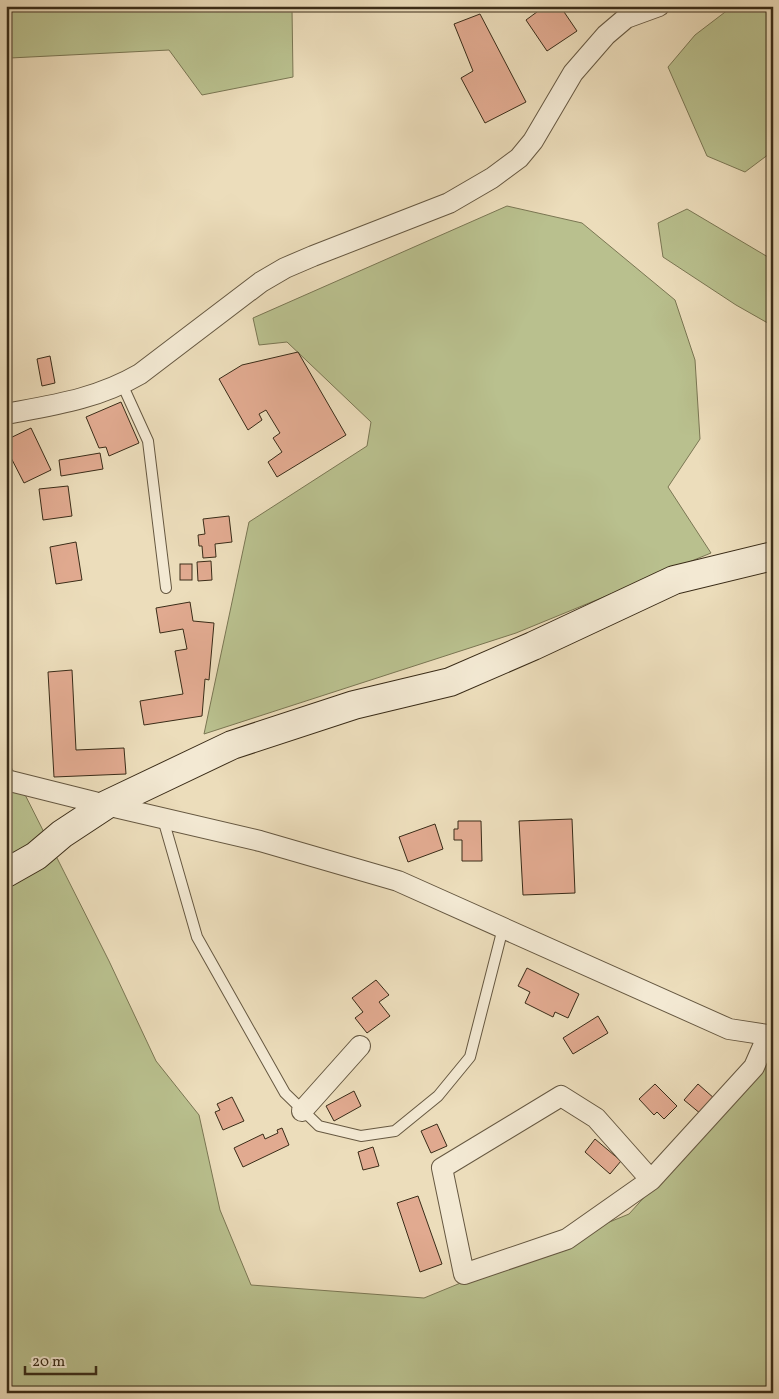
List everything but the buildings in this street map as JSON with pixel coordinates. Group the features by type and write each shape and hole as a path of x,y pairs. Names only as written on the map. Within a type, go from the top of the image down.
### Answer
{"street":[{"path":"6,414 65,403 105,392 122,384 140,374 261,282 285,268 450,203 499,173 519,158 533,141 573,73 606,35 626,18 659,6"},
{"path":"6,873 36,856 62,834 106,805 232,745 354,705 450,682 674,580 773,556"},
{"path":"6,780 260,841 398,881 729,1029 770,1034 754,1067 651,1180 567,1239 464,1274 442,1168 561,1096 596,1118 651,1180"},
{"path":"302,1111 360,1046"}],"lane":[{"path":"122,384 148,441 166,588"},
{"path":"163,819 198,937 285,1093 319,1126 361,1136 395,1131 438,1096 470,1057 503,928"}],"green space":[{"path":"6,6 308,6 292,9 293,77 202,95 169,50 10,58 6,56"},
{"path":"733,6 773,6 773,151 745,172 707,156 668,67 695,35"},
{"path":"507,206 582,223 675,300 695,360 700,439 668,487 711,553 516,633 204,734 249,522 367,446 371,422 287,342 259,345 253,318"},
{"path":"687,209 773,260 773,326 736,305 663,257 658,223"},
{"path":"6,757 109,961 156,1061 199,1115 220,1210 251,1285 424,1298 629,1214 773,1055 773,1393 6,1393"}]}
